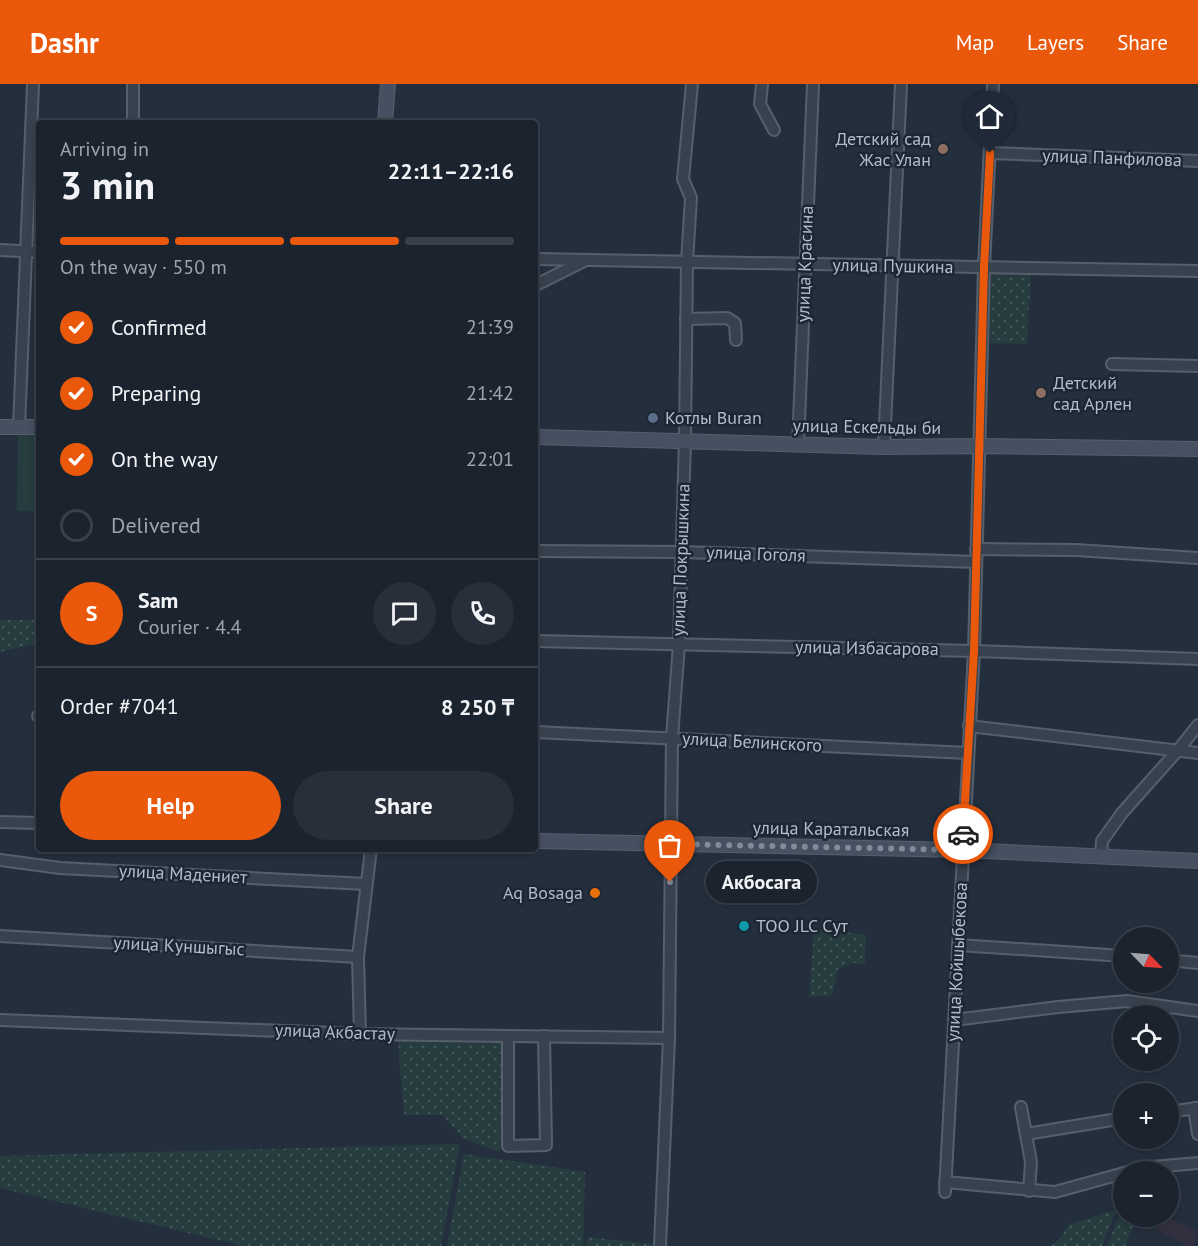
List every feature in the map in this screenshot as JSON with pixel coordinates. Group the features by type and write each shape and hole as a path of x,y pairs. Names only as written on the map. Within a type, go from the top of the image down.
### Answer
{"street":[{"path":"19,427 25,251 35,129 33,84"},
{"path":"133,84 133,120"},
{"path":"386,120 388,84"},
{"name":"улица Покрышкина","path":"660,1246 669,1038 672,738 679,644 687,262 691,198 683,179 692,84"},
{"path":"762,84 759,104 774,130"},
{"name":"улица Красина","path":"798,445 813,84"},
{"path":"884,447 901,84"},
{"name":"улица Койшыбекова","path":"993,84 984,267 974,651 945,1187 1029,1191"},
{"name":"улица Панфилова","path":"990,153 1198,161"},
{"path":"0,250 36,252"},
{"name":"улица Пушкина","path":"538,259 1198,271"},
{"name":"улица Пушкина","path":"538,284 587,260"},
{"path":"686,319 727,318 735,323 736,340"},
{"path":"1112,364 1198,366"},
{"path":"0,427 36,427"},
{"name":"улица Ескельды би","path":"538,437 884,447 1198,449"},
{"path":"976,549 1076,550 1198,558"},
{"name":"улица Гоголя","path":"538,551 682,552 976,562"},
{"name":"улица Избасарова","path":"538,640 1198,659"},
{"path":"1101,856 1102,842 1122,813 1198,725"},
{"path":"969,726 1198,753"},
{"name":"улица Белинского","path":"538,732 968,753"},
{"path":"0,822 36,823"},
{"name":"улица Каратальская","path":"538,841 962,850 1198,861"},
{"path":"360,1034 358,957 371,852"},
{"name":"улица Мадениет","path":"0,860 60,868 366,884"},
{"name":"улица Куншыгыс","path":"0,936 358,957"},
{"path":"957,945 1113,955"},
{"path":"1179,961 1198,963"},
{"path":"954,1020 1127,1001 1198,1011"},
{"name":"улица Акбастау","path":"0,1020 360,1034 669,1038"},
{"path":"508,1036 508,1146 546,1145 544,1036"},
{"path":"1021,1107 1030,1162 1029,1191 1055,1192 1113,1175"},
{"path":"1179,1110 1196,1108 1198,1134"},
{"path":"1026,1134 1113,1120"},
{"path":"1179,1165 1198,1163"}],"shaded area":[{"path":"1179,1223 1198,1232 1192,1246 1150,1227 1179,1227"}],"green space":[{"path":"986,272 1031,272 1027,344 986,343"},
{"path":"18,435 36,435 36,512 17,510"},
{"path":"0,620 36,620 36,644 0,652"},
{"path":"814,928 866,935 865,964 852,963 838,969 832,996 809,997"},
{"path":"398,1041 503,1041 500,1152 464,1139 442,1115 404,1115"},
{"path":"460,1144 441,1246 243,1246 0,1188 0,1156"},
{"path":"464,1154 585,1172 583,1246 447,1246"},
{"path":"1113,1211 1113,1218 1102,1246 1051,1246 1060,1239 1068,1225"},
{"path":"1115,1227 1133,1227 1125,1246 1107,1246"},
{"path":"587,1237 652,1244 652,1246 586,1246"}],"way so far":[{"path":"670,882 670,844 962,850 963,834"}],"place":[{"name":"Детский сад Жас Улан","path":"943,149"},
{"name":"Детский сад Арлен","path":"1041,393"},
{"name":"Котлы Buran","path":"653,418"},
{"name":"Акбосага","path":"670,882"},
{"name":"Aq Bosaga","path":"595,893"},
{"name":"ТОО JLC Сут","path":"744,926"}],"route":[{"path":"963,834 974,651 984,267 990,153"}]}
